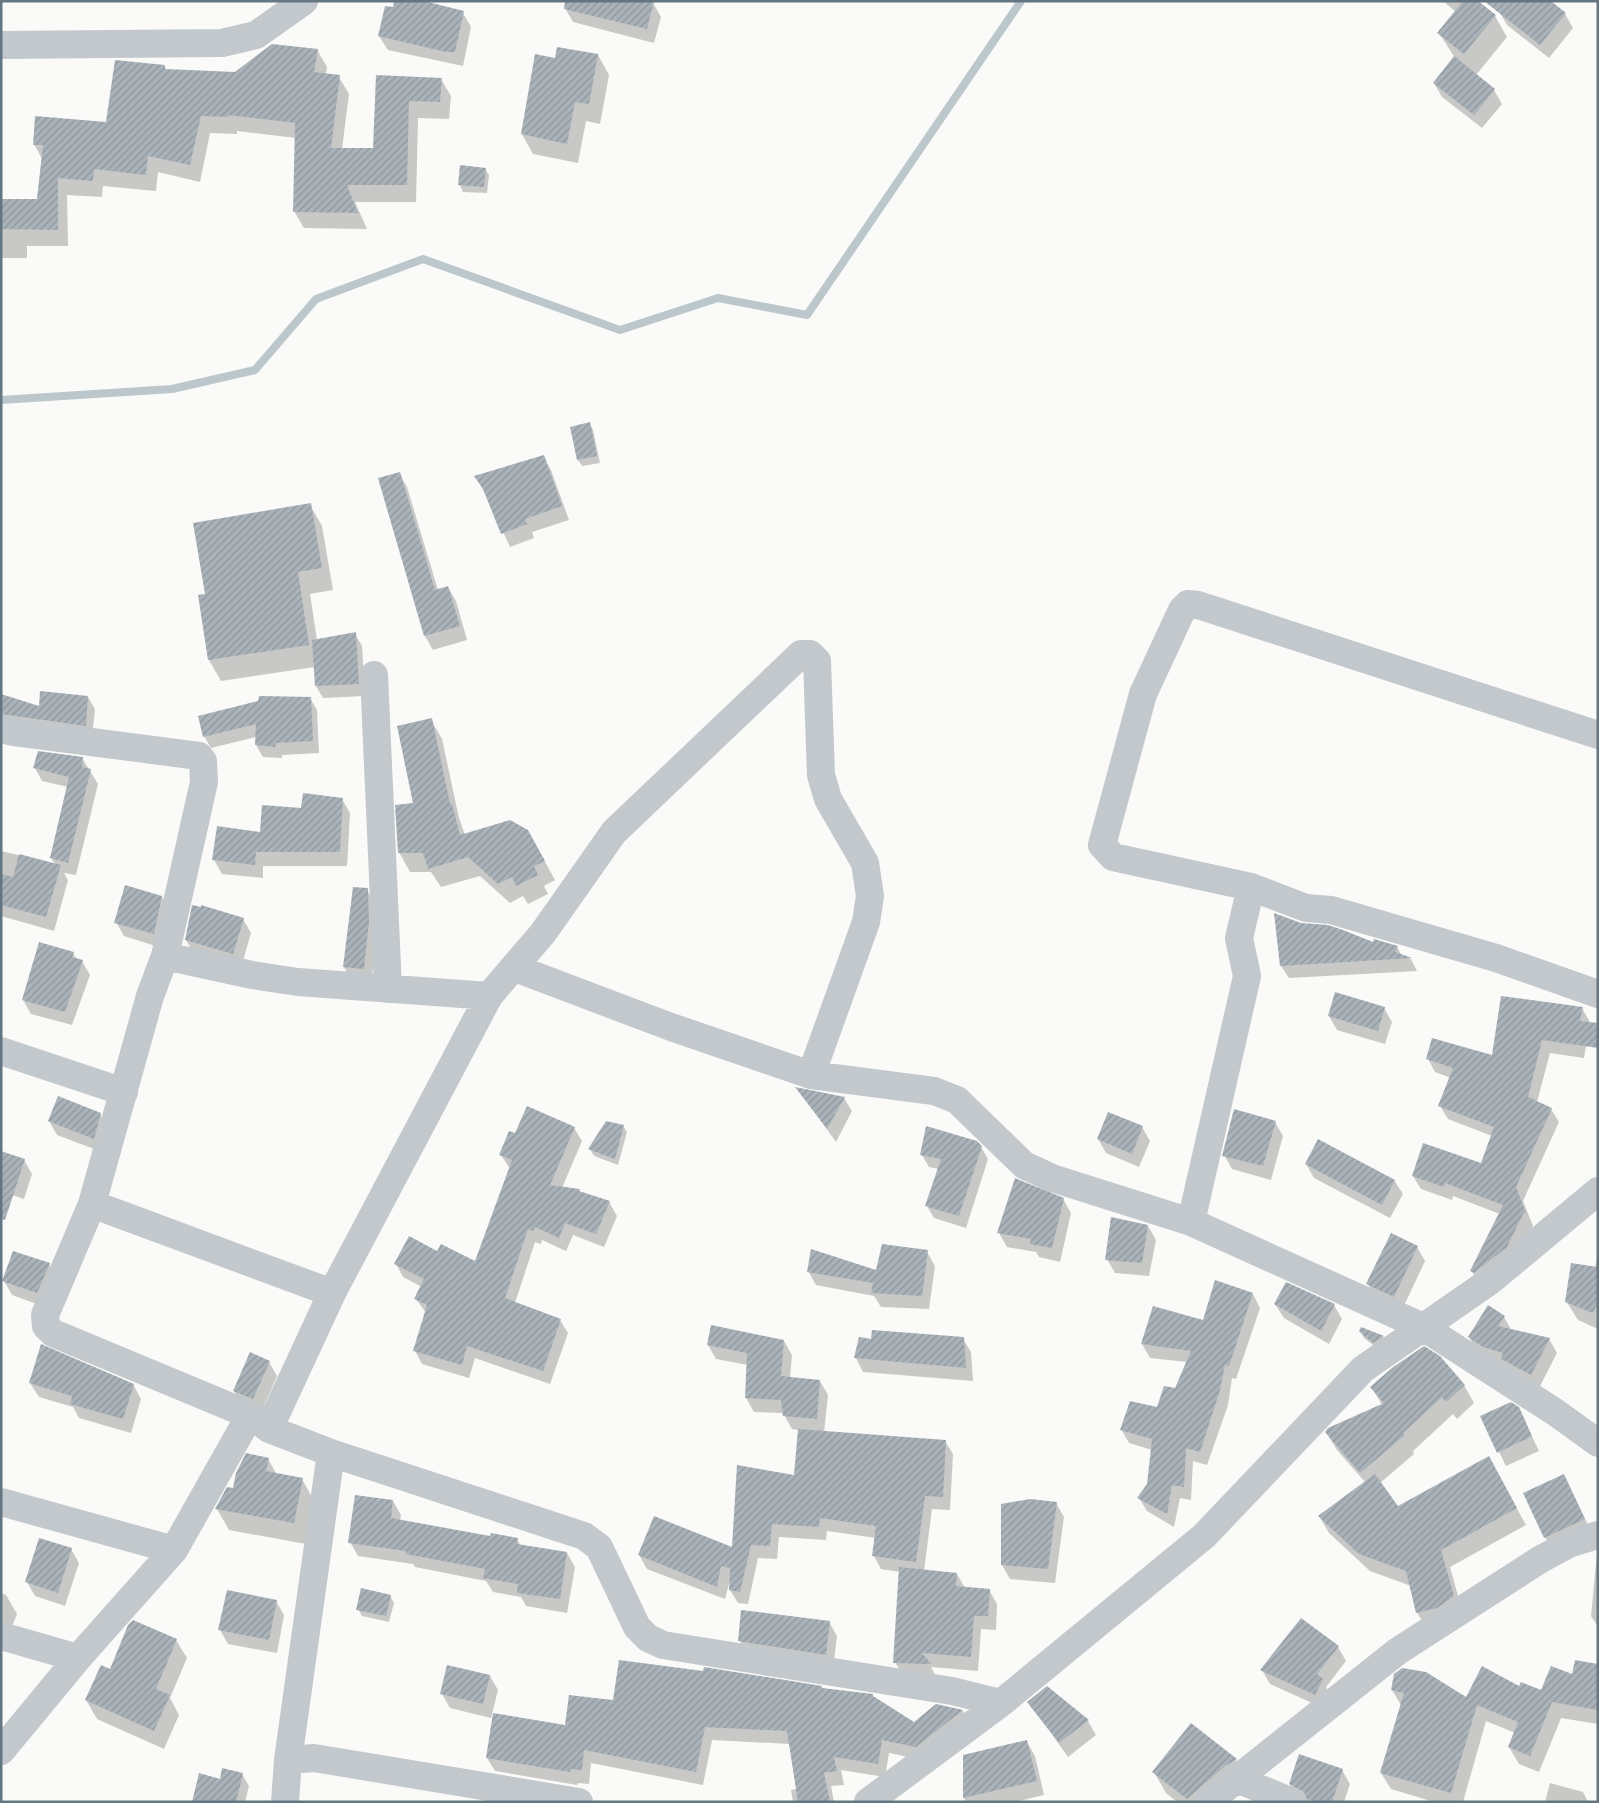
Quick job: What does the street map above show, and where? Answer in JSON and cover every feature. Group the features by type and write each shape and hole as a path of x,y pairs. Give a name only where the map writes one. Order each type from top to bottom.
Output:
{"street":[{"path":"1,45 222,43 256,35 304,1"},
{"path":"1598,734 1198,605 1188,604 1182,610 1143,694 1102,845 1113,857 1251,887 1306,908 1331,910 1496,958 1598,994"},
{"path":"1,1751 78,1658 174,1550 259,1422 332,1293 489,996 544,933 614,832 801,654 810,654 816,661 821,775 828,799 866,863 870,896 866,922 811,1075"},
{"path":"374,676 388,989"},
{"path":"1,729 199,756 202,761 204,782 165,956 150,996 92,1204 45,1315 46,1326 53,1333 331,1453 584,1536 599,1547 637,1627 648,1638 663,1644 952,1691 1001,1703"},
{"path":"1191,1222 1247,976 1239,938 1240,927 1251,887"},
{"path":"165,956 252,975 298,982 489,996"},
{"path":"515,968 671,1027 811,1075 934,1091 957,1100 1024,1165 1052,1178 1191,1222 1423,1327 1555,1412 1598,1443"},
{"path":"1,1051 124,1092"},
{"path":"868,1802 1001,1703 1204,1536 1363,1369 1490,1280 1598,1191"},
{"path":"92,1204 332,1293"},
{"path":"285,1802 288,1760 331,1453"},
{"path":"1,1502 174,1550"},
{"path":"1208,1802 1235,1778 1398,1651 1541,1559 1571,1542 1598,1534"},
{"path":"1,1636 78,1658"},
{"path":"288,1760 314,1758 579,1802"},
{"path":"1235,1778 1292,1802"}],"building":[{"path":"394,1 424,1 464,11 455,52 446,52 378,36 385,6 393,7"},
{"path":"565,1 654,1 647,29 564,9"},
{"path":"1463,1 1478,1 1496,15 1464,54 1437,33"},
{"path":"1484,1 1551,1 1566,13 1540,45"},
{"path":"272,44 318,49 314,72 340,75 331,148 373,148 376,75 442,78 440,102 409,101 407,185 347,185 358,213 293,212 295,123 228,115 228,117 201,116 190,165 148,156 146,175 94,169 93,181 58,178 58,230 1,229 1,199 37,199 43,145 33,145 35,116 106,122 115,60 165,65 165,69 235,72"},
{"path":"557,47 598,54 589,104 575,102 567,144 521,134 535,54 555,58"},
{"path":"1454,56 1495,89 1474,115 1433,83"},
{"path":"460,165 486,168 484,187 458,185"},
{"path":"590,422 597,456 577,460 570,427"},
{"path":"544,455 562,506 525,519 527,524 501,534 483,489 474,476"},
{"path":"400,472 435,590 448,586 460,626 424,636 378,478"},
{"path":"311,503 322,568 298,572 309,645 208,660 198,595 205,594 193,523"},
{"path":"356,632 359,684 315,686 312,640"},
{"path":"40,691 88,696 86,726 1,714 1,694 39,706"},
{"path":"259,696 311,697 313,741 276,743 275,747 255,745 256,724 203,737 198,716 258,701"},
{"path":"432,718 450,804 452,804 460,835 510,820 528,830 545,861 534,866 538,875 516,886 512,877 498,884 468,857 428,869 423,853 398,853 395,805 413,803 397,726"},
{"path":"38,751 83,757 82,767 91,769 68,863 50,858 69,777 33,768"},
{"path":"303,793 343,798 340,852 256,852 255,865 212,860 217,826 260,832 262,805 301,808"},
{"path":"19,854 61,865 46,917 1,905 1,874 13,877"},
{"path":"125,885 162,896 154,934 114,923"},
{"path":"353,887 368,888 369,922 364,969 343,967"},
{"path":"192,905 201,907 201,905 244,918 233,954 185,940"},
{"path":"1274,913 1301,923 1328,925 1373,942 1374,939 1398,946 1395,952 1412,958 1280,966"},
{"path":"39,942 74,952 72,957 83,960 65,1012 22,1000"},
{"path":"1335,992 1385,1007 1378,1031 1328,1016"},
{"path":"1501,996 1583,1007 1580,1021 1598,1023 1598,1048 1542,1040 1528,1097 1552,1108 1516,1187 1526,1213 1524,1212 1507,1247 1474,1273 1470,1271 1503,1205 1445,1183 1444,1187 1412,1176 1423,1143 1481,1163 1494,1127 1438,1106 1453,1068 1426,1059 1432,1038 1492,1055"},
{"path":"795,1087 845,1097 827,1129"},
{"path":"58,1096 101,1113 94,1139 48,1121"},
{"path":"527,1106 575,1127 550,1185 580,1189 579,1191 610,1201 596,1234 565,1223 559,1238 535,1227 533,1231 528,1229 505,1298 561,1319 543,1371 467,1346 462,1365 413,1351 427,1305 414,1299 424,1279 394,1264 409,1236 437,1251 441,1244 475,1261 512,1160 499,1155 509,1131 515,1133"},
{"path":"1234,1109 1276,1121 1263,1166 1222,1156"},
{"path":"1108,1112 1143,1126 1132,1154 1097,1139"},
{"path":"606,1121 624,1125 615,1159 588,1149"},
{"path":"926,1126 977,1141 982,1146 959,1216 925,1206 941,1159 920,1155"},
{"path":"1318,1139 1395,1180 1382,1205 1305,1164"},
{"path":"1,1151 25,1159 5,1220 1,1219"},
{"path":"1015,1178 1064,1198 1052,1248 1030,1244 1031,1239 997,1233"},
{"path":"1111,1217 1148,1225 1142,1263 1105,1260"},
{"path":"1391,1233 1418,1246 1394,1297 1366,1284"},
{"path":"882,1244 928,1250 922,1296 871,1293 873,1283 807,1272 811,1249 876,1270"},
{"path":"13,1251 50,1263 37,1293 2,1281"},
{"path":"1571,1263 1598,1267 1598,1302 1593,1313 1565,1302"},
{"path":"1215,1280 1253,1293 1229,1366 1225,1365 1220,1390 1200,1452 1186,1448 1184,1487 1172,1485 1167,1514 1137,1498 1147,1484 1152,1439 1120,1430 1130,1401 1157,1407 1164,1386 1175,1388 1191,1351 1141,1344 1153,1306 1203,1320"},
{"path":"1286,1282 1335,1304 1321,1331 1274,1304"},
{"path":"1488,1305 1505,1316 1498,1326 1550,1338 1531,1375 1501,1359 1503,1353 1483,1347 1468,1337"},
{"path":"711,1325 784,1340 781,1376 820,1380 817,1419 783,1416 781,1400 745,1398 747,1353 707,1345"},
{"path":"1361,1327 1384,1336 1373,1343 1359,1331"},
{"path":"872,1330 964,1337 966,1368 854,1358 859,1337 871,1339"},
{"path":"41,1344 134,1384 123,1419 70,1404 72,1396 29,1383"},
{"path":"1424,1346 1440,1356 1465,1385 1446,1402 1442,1397 1403,1433 1405,1435 1360,1473 1325,1432 1328,1428 1384,1403 1370,1387 1392,1368"},
{"path":"250,1352 270,1361 253,1399 233,1391"},
{"path":"1511,1402 1519,1407 1532,1436 1497,1453 1480,1416"},
{"path":"798,1429 946,1440 943,1497 925,1496 916,1562 872,1556 876,1526 820,1518 819,1527 772,1524 770,1546 751,1545 740,1592 729,1590 730,1568 721,1566 717,1587 638,1555 654,1516 732,1547 737,1465 794,1475"},
{"path":"246,1453 269,1458 266,1471 303,1478 294,1523 215,1509 227,1487 233,1488 236,1473"},
{"path":"1489,1456 1517,1508 1441,1550 1454,1596 1437,1608 1416,1613 1406,1571 1359,1554 1318,1516 1375,1474 1398,1506"},
{"path":"1564,1474 1585,1519 1544,1538 1523,1493"},
{"path":"355,1495 393,1500 391,1518 490,1536 491,1533 518,1538 517,1544 567,1552 560,1599 517,1593 518,1584 483,1578 485,1569 406,1554 406,1551 348,1543"},
{"path":"1030,1499 1057,1502 1048,1569 1001,1565 1001,1504"},
{"path":"39,1538 72,1548 58,1593 25,1582"},
{"path":"899,1567 957,1573 956,1586 990,1589 988,1616 974,1616 971,1657 922,1653 931,1664 893,1663"},
{"path":"361,1588 391,1595 386,1616 356,1610"},
{"path":"227,1590 277,1600 269,1640 218,1630"},
{"path":"741,1610 830,1621 826,1655 738,1641"},
{"path":"1301,1618 1339,1646 1317,1674 1323,1679 1315,1695 1260,1670"},
{"path":"133,1620 177,1639 156,1689 170,1695 154,1731 85,1700 101,1665 110,1669 128,1625"},
{"path":"619,1660 703,1671 704,1667 822,1686 822,1688 873,1694 873,1696 914,1722 936,1704 963,1710 916,1747 882,1740 878,1764 834,1757 837,1771 824,1773 830,1802 798,1802 787,1731 705,1727 696,1772 584,1750 582,1770 570,1769 570,1772 486,1758 493,1713 565,1725 569,1695 613,1700"},
{"path":"1575,1660 1598,1664 1598,1710 1552,1702 1530,1756 1508,1747 1518,1722 1477,1705 1451,1793 1380,1773 1404,1693 1391,1690 1394,1674 1402,1668 1426,1672 1466,1697 1482,1666 1519,1686 1521,1682 1541,1690 1551,1666 1572,1674"},
{"path":"447,1665 490,1675 483,1704 440,1694"},
{"path":"1047,1686 1089,1720 1059,1743 1027,1702"},
{"path":"1191,1723 1237,1759 1225,1766 1187,1799 1152,1772"},
{"path":"1027,1740 1037,1781 963,1798 963,1755"},
{"path":"1299,1754 1343,1769 1332,1802 1317,1802 1307,1799 1304,1792 1289,1784"},
{"path":"222,1768 243,1773 236,1802 192,1802 199,1773 220,1779"}],"waterway":[{"path":"1,400 172,389 255,370 316,299 423,259 620,330 718,298 807,315 1021,1"}]}
